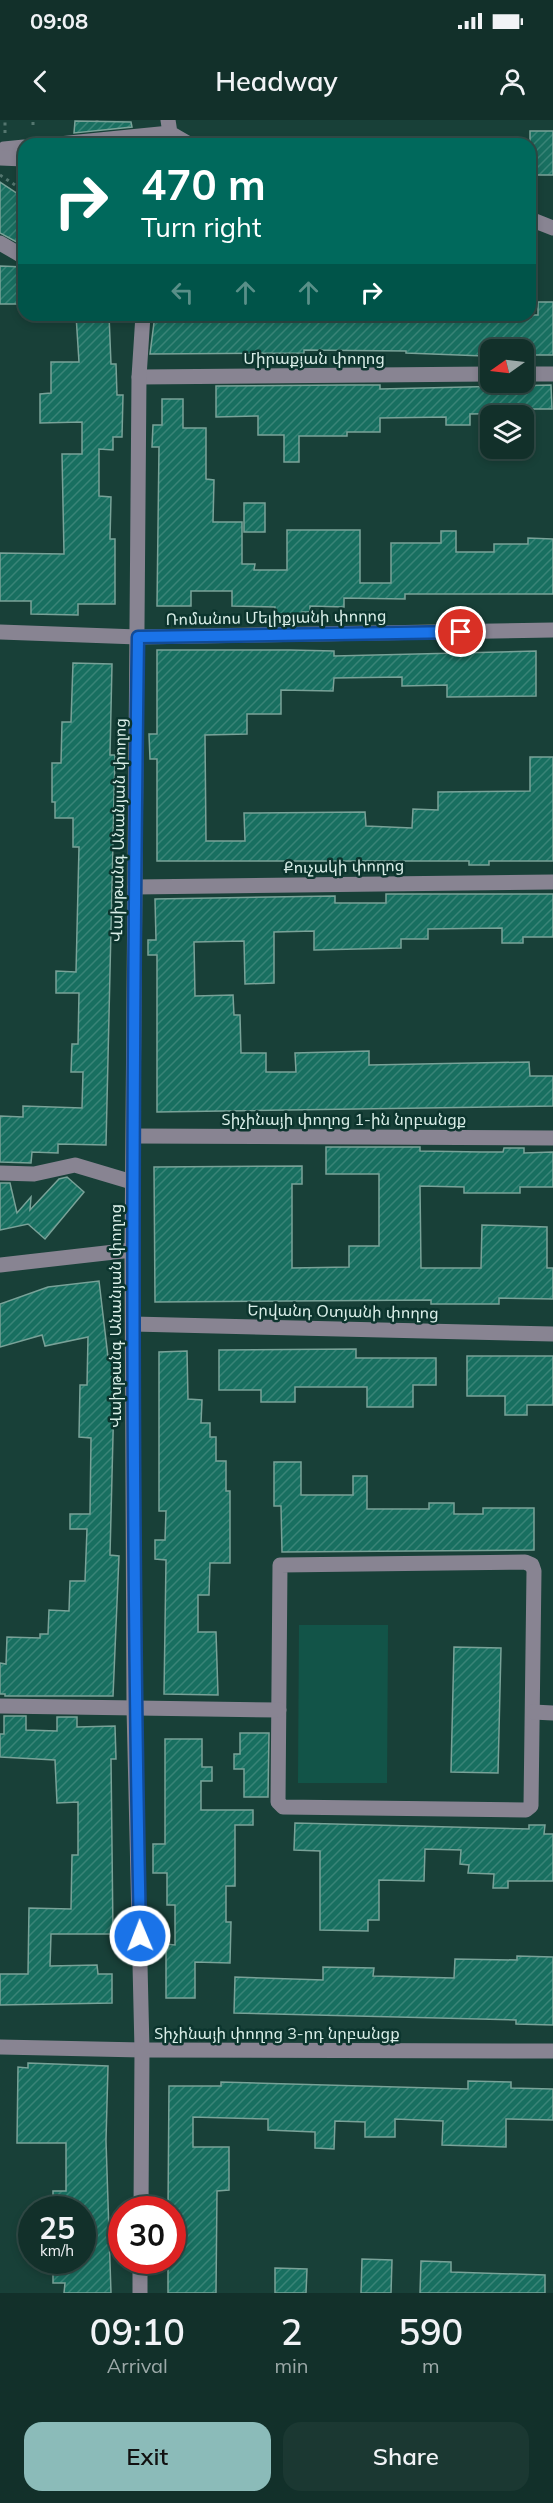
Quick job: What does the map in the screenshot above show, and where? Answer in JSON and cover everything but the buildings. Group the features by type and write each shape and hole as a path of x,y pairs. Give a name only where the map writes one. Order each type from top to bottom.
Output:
{"street":[{"path":"98,138 169,127 182,138"},
{"path":"0,153 4,149 18,148"},
{"path":"0,158 18,159"},
{"path":"536,221 553,228"},
{"path":"0,243 18,254"},
{"name":"Վախթանգ Անանյան փողոց","path":"141,2196 142,2050 134,1707 132,1182 139,377 143,321"},
{"name":"Միրաքյան փողոց","path":"139,377 480,374"},
{"path":"534,374 553,374"},
{"name":"Ռոմանոս Մելիքյանի փողոց","path":"0,632 138,637 553,630"},
{"name":"Քուչակի փողոց","path":"135,887 553,882"},
{"name":"Տիչինայի փողոց 1-ին նրբանցք","path":"134,1136 553,1138"},
{"path":"0,1173 34,1174 75,1166 132,1182"},
{"path":"0,1265 132,1250"},
{"name":"Երվանդ Օտյանի փողոց","path":"133,1324 553,1334"},
{"path":"525,1562 532,1565 534,1571 533,1802 526,1810 284,1807 278,1802 279,1710 280,1565 525,1562"},
{"path":"0,1706 279,1710"},
{"path":"533,1712 553,1713"},
{"name":"Տիչինայի փողոց 3-րդ նրբանցք","path":"0,2047 142,2050 553,2051"},
{"path":"140,2274 140,2293"}],"path":[{"path":"0,175 18,187"}],"green space":[{"path":"299,1625 388,1625 387,1783 298,1783"}],"route":[{"path":"140,1936 134,1707 132,1250 138,637 461,632"}]}
